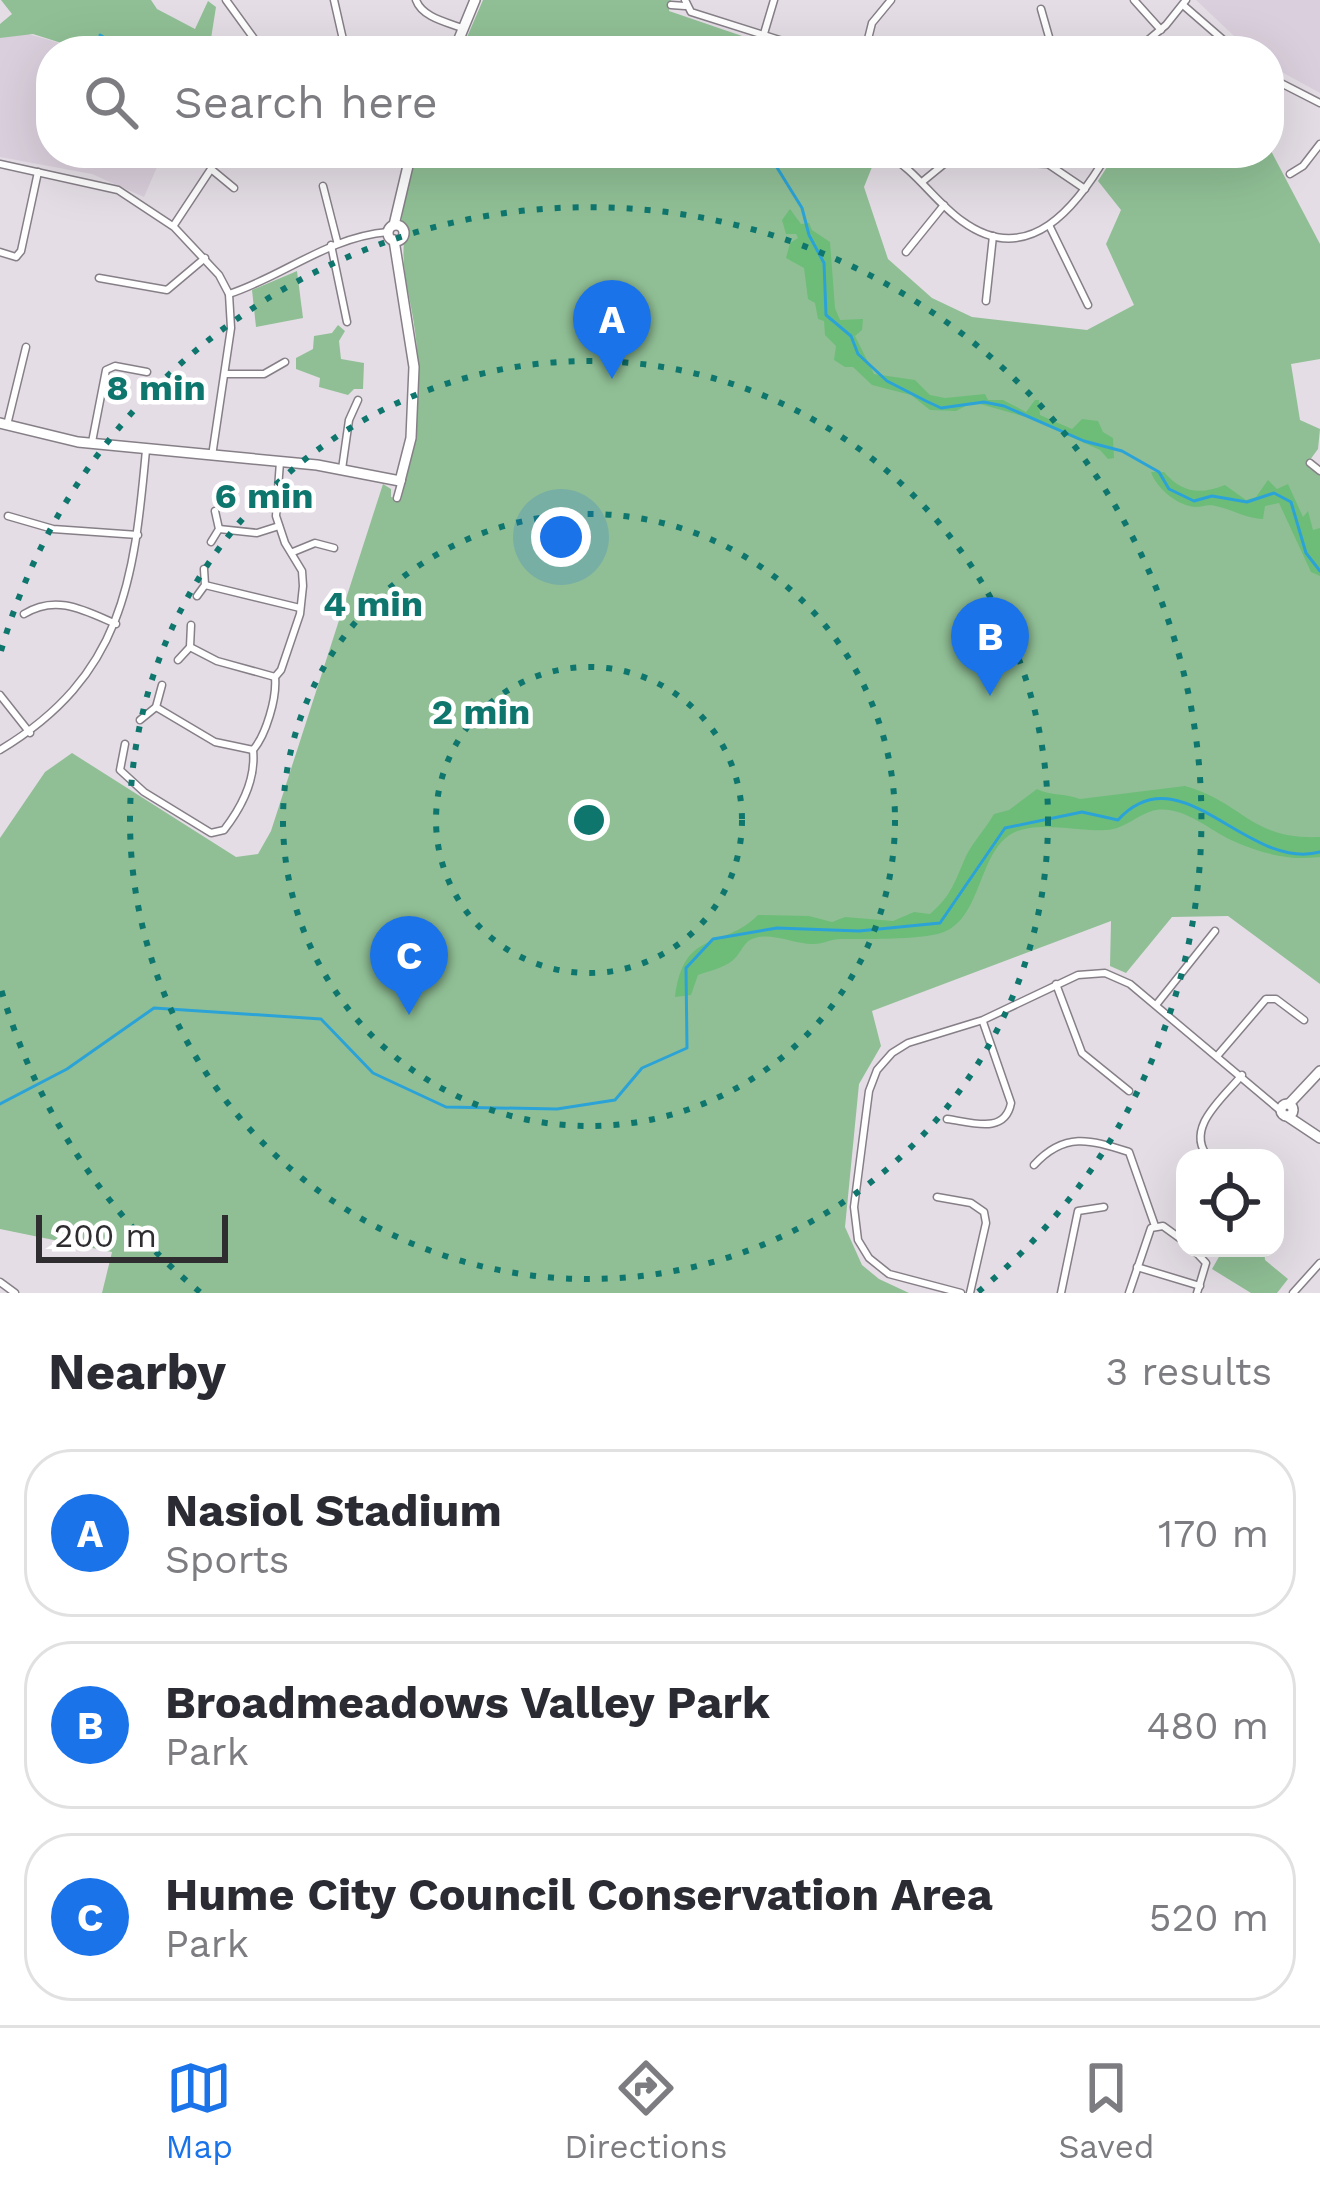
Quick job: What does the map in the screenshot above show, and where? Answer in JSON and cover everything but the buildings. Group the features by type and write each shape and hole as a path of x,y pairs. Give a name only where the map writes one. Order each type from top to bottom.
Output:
{"street":[{"path":"226,0 252,36"},
{"path":"334,0 342,36"},
{"path":"416,0 429,15 466,23"},
{"path":"460,36 476,0"},
{"path":"764,36 774,0"},
{"path":"869,36 872,23 891,0"},
{"path":"1134,0 1161,31"},
{"path":"1154,36 1184,2 1220,36"},
{"path":"671,5 687,6 758,36"},
{"path":"1041,9 1049,36"},
{"path":"1284,84 1320,103"},
{"path":"1290,174 1320,144"},
{"path":"0,164 118,190 174,227 205,259 229,294 231,328 212,456"},
{"path":"397,497 411,438 414,367 392,233 407,168"},
{"path":"904,168 963,222 993,236 1029,235 1050,226 1069,212 1098,168"},
{"path":"922,182 939,168"},
{"path":"1054,168 1085,189"},
{"path":"174,227 211,169 233,188"},
{"path":"0,252 16,257 21,251 38,172"},
{"path":"323,186 347,322"},
{"path":"906,252 944,205"},
{"path":"1050,226 1088,304"},
{"path":"229,294 271,279 334,244 392,233"},
{"path":"986,301 993,236"},
{"path":"99,278 167,290 205,259"},
{"path":"26,347 3,424 92,444 342,469 402,480"},
{"path":"226,374 264,374 285,362"},
{"path":"92,444 106,370 115,366 147,372"},
{"path":"342,469 349,420 358,400"},
{"path":"0,751 30,733 86,674 116,624 132,574 146,450"},
{"path":"125,744 117,771 143,792 217,834 239,809 254,763 253,751 276,690 275,677 301,608 303,574 279,526 280,462"},
{"path":"1310,463 1320,471"},
{"path":"211,542 219,529 215,511"},
{"path":"8,516 53,529 138,535"},
{"path":"219,529 257,533 279,526"},
{"path":"292,553 314,543 335,547"},
{"path":"197,596 205,584 204,569"},
{"path":"205,584 301,608"},
{"path":"24,614 57,604 116,624"},
{"path":"178,660 190,647 190,625"},
{"path":"190,647 217,661 275,677"},
{"path":"140,720 156,707 162,685"},
{"path":"0,695 30,733"},
{"path":"156,707 214,742 253,751"},
{"path":"1156,1005 1215,932"},
{"path":"961,1293 898,1278 880,1268 858,1240 854,1208 869,1091 877,1070 900,1047 982,1020 1078,974 1105,973 1156,1005 1320,1138"},
{"path":"1056,984 1082,1053 1129,1091"},
{"path":"1218,1055 1266,999 1276,999 1304,1021"},
{"path":"947,1118 997,1124 1009,1114 1010,1097 982,1020"},
{"path":"1288,1109 1320,1071"},
{"path":"1203,1149 1201,1128 1242,1075"},
{"path":"1034,1165 1048,1151 1078,1138 1130,1152 1155,1226"},
{"path":"937,1197 971,1203 985,1212 970,1293"},
{"path":"1061,1293 1078,1211 1104,1207"},
{"path":"1129,1293 1147,1234 1163,1226 1176,1235"},
{"path":"1137,1267 1199,1289 1206,1263 1200,1257"},
{"path":"1294,1293 1320,1264"},
{"path":"0,1282 15,1293"}],"shaded area":[{"path":"1196,0 1320,0 1320,93 1284,73 1284,36 1234,36"},
{"path":"24,33 36,36 36,164 0,157 0,38"},
{"path":"60,168 157,168 144,197 92,174"}],"green space":[{"path":"1,0 151,0 157,9 195,29 208,1 216,7 211,36 33,34 0,38 0,24 12,14"},
{"path":"483,0 671,0 669,11 742,36 467,36"},
{"path":"413,168 872,168 864,187 888,259 932,298 972,317 1087,330 1134,305 1106,244 1121,210 1098,181 1106,168 1280,168 1320,244 1320,359 1291,364 1300,420 1320,429 1318,449 1307,464 1320,475 1320,984 1228,916 1172,917 1126,973 1110,966 1111,921 872,1011 881,1046 859,1084 845,1227 862,1265 909,1293 102,1293 112,1252 0,1229 0,838 45,772 72,753 236,857 258,854 271,831 383,484 391,489 391,497 401,500 406,479 417,416 418,374 404,268 406,230 401,223"},
{"path":"790,209 801,224 809,223 830,242 835,308 840,320 863,319 862,330 855,336 874,374 915,380 930,395 945,398 985,394 988,400 1003,400 1026,412 1039,400 1040,415 1072,429 1082,419 1098,421 1113,438 1114,458 1029,418 973,402 956,411 930,410 911,395 872,385 853,367 834,360 836,346 825,335 815,303 808,299 804,268 786,258 790,243 798,238 786,234 782,220"},
{"path":"297,271 303,318 256,327 252,290"},
{"path":"338,325 345,331 339,341 341,359 364,363 363,389 348,395 319,387 320,378 296,369 296,358 313,349 314,336 332,333"},
{"path":"1151,472 1164,472 1192,490 1225,485 1246,500 1256,497 1268,480 1277,489 1288,484 1303,517 1308,511 1313,530 1320,528 1320,576 1311,572 1279,503 1265,506 1263,519 1215,506 1188,506 1163,490"},
{"path":"1185,786 1278,833 1320,837 1320,857 1263,852 1166,810 1106,830 1028,828 997,847 964,916 941,933 814,944 757,937 728,963 698,975 691,995 675,997 680,975 696,950 758,915 809,916 832,922 845,917 893,921 914,912 930,914 948,894 994,814 1009,810 1037,789 1080,799"},
{"path":"1219,1257 1265,1257 1288,1279 1277,1293 1251,1293 1212,1269"}],"waterway":[{"path":"777,168 802,208 824,263 826,315 851,336 858,354 887,381 941,408 984,402 1004,406 1084,441 1122,451 1159,472 1169,489 1194,501 1212,496 1247,502 1274,493 1291,502 1306,553 1320,571"},
{"path":"0,1104 67,1069 154,1008 321,1019 373,1073 446,1107 557,1109 615,1100 642,1068 687,1048 686,968 713,939 777,928 859,931 940,923 1005,828 1082,812 1118,820 1142,802 1166,799 1190,805 1266,846 1293,854 1320,852"}],"place":[{"name":"Nasiol Stadium","path":"612,379"},
{"name":"Broadmeadows Valley Park","path":"990,696"},
{"name":"Hume City Council Conservation Area","path":"409,1015"}]}
